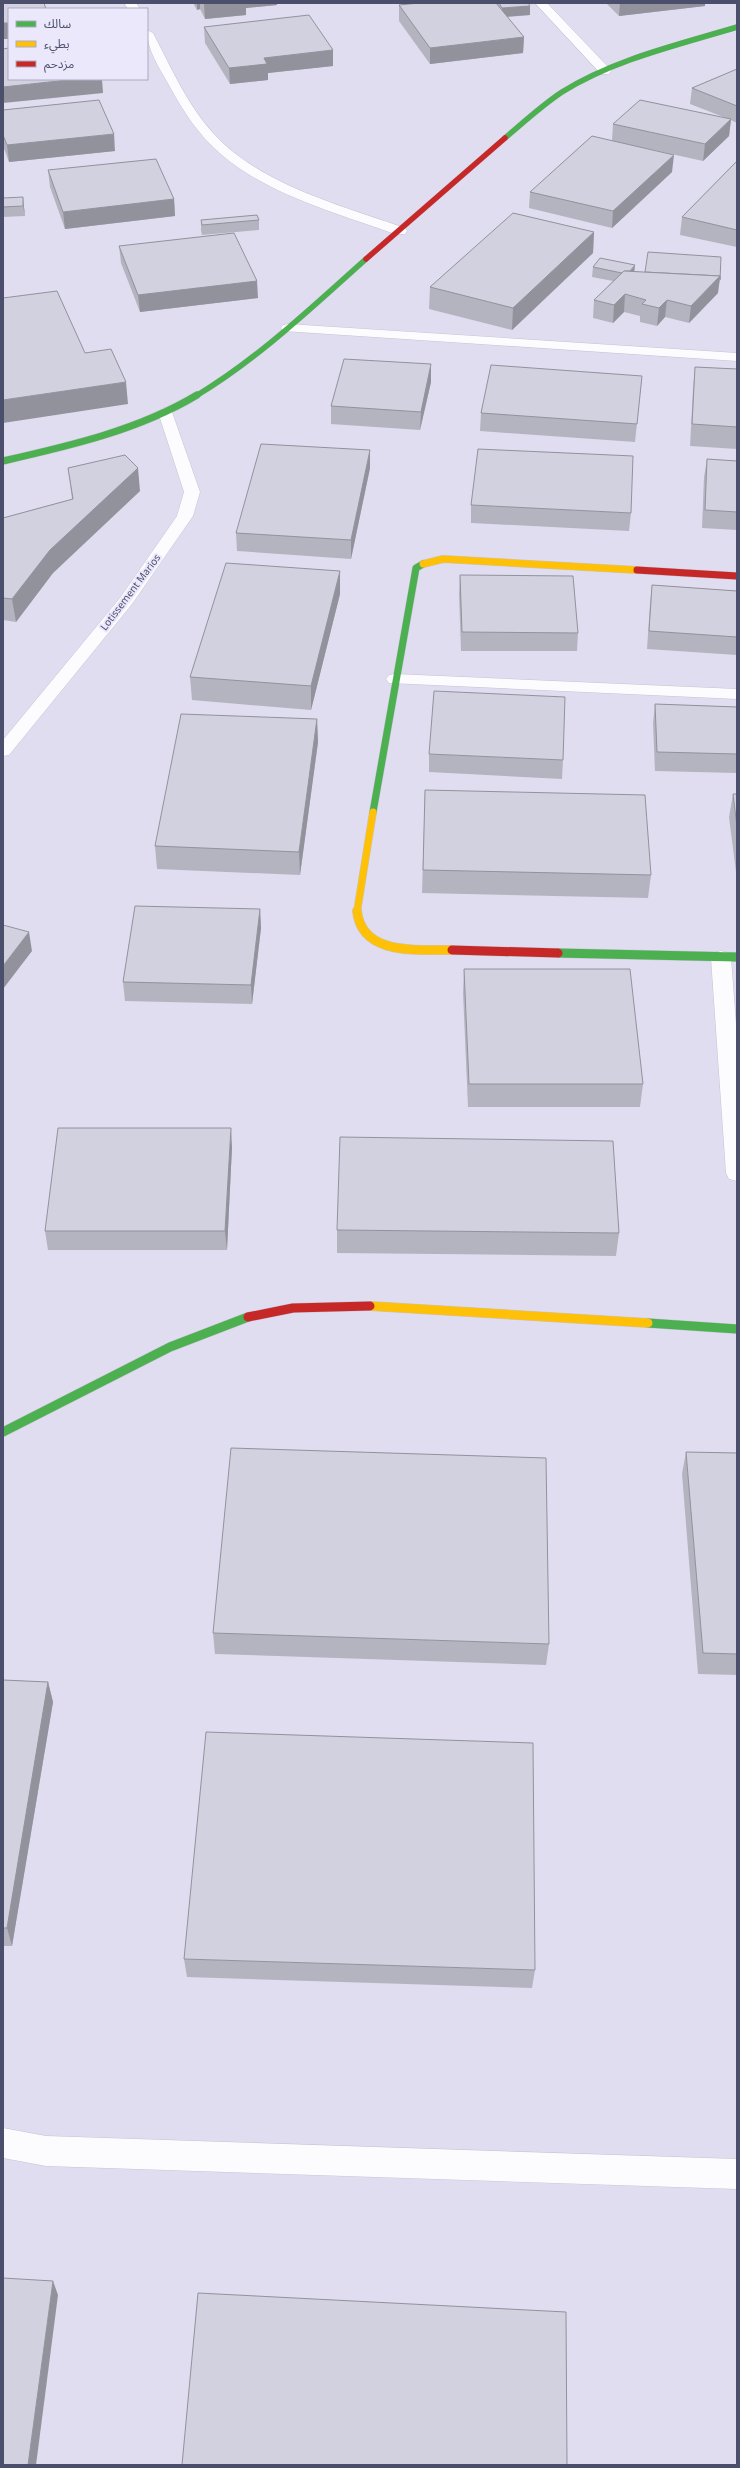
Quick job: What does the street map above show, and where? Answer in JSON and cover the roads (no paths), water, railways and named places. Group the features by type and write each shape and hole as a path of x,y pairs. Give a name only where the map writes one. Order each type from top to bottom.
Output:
{"street":[{"path":"541,3 605,71"},
{"path":"3,461 96,439 164,412 213,387 252,359 542,106 571,87 605,71 737,27"},
{"path":"148,35 194,118 210,138 232,156 270,179 316,200 400,231"},
{"path":"288,328 737,357"},
{"name":"Lotissement Marios","path":"3,751 126,601 185,516 192,492 164,412"},
{"path":"737,576 443,559 426,562 416,568 395,678 357,913 361,927 368,937 383,946 404,949 729,957 737,1173"},
{"path":"395,678 737,694"},
{"path":"3,1432 170,1347 211,1330 255,1315 293,1308 358,1305 737,1329"},
{"path":"3,2143 46,2151 737,2174"}]}
